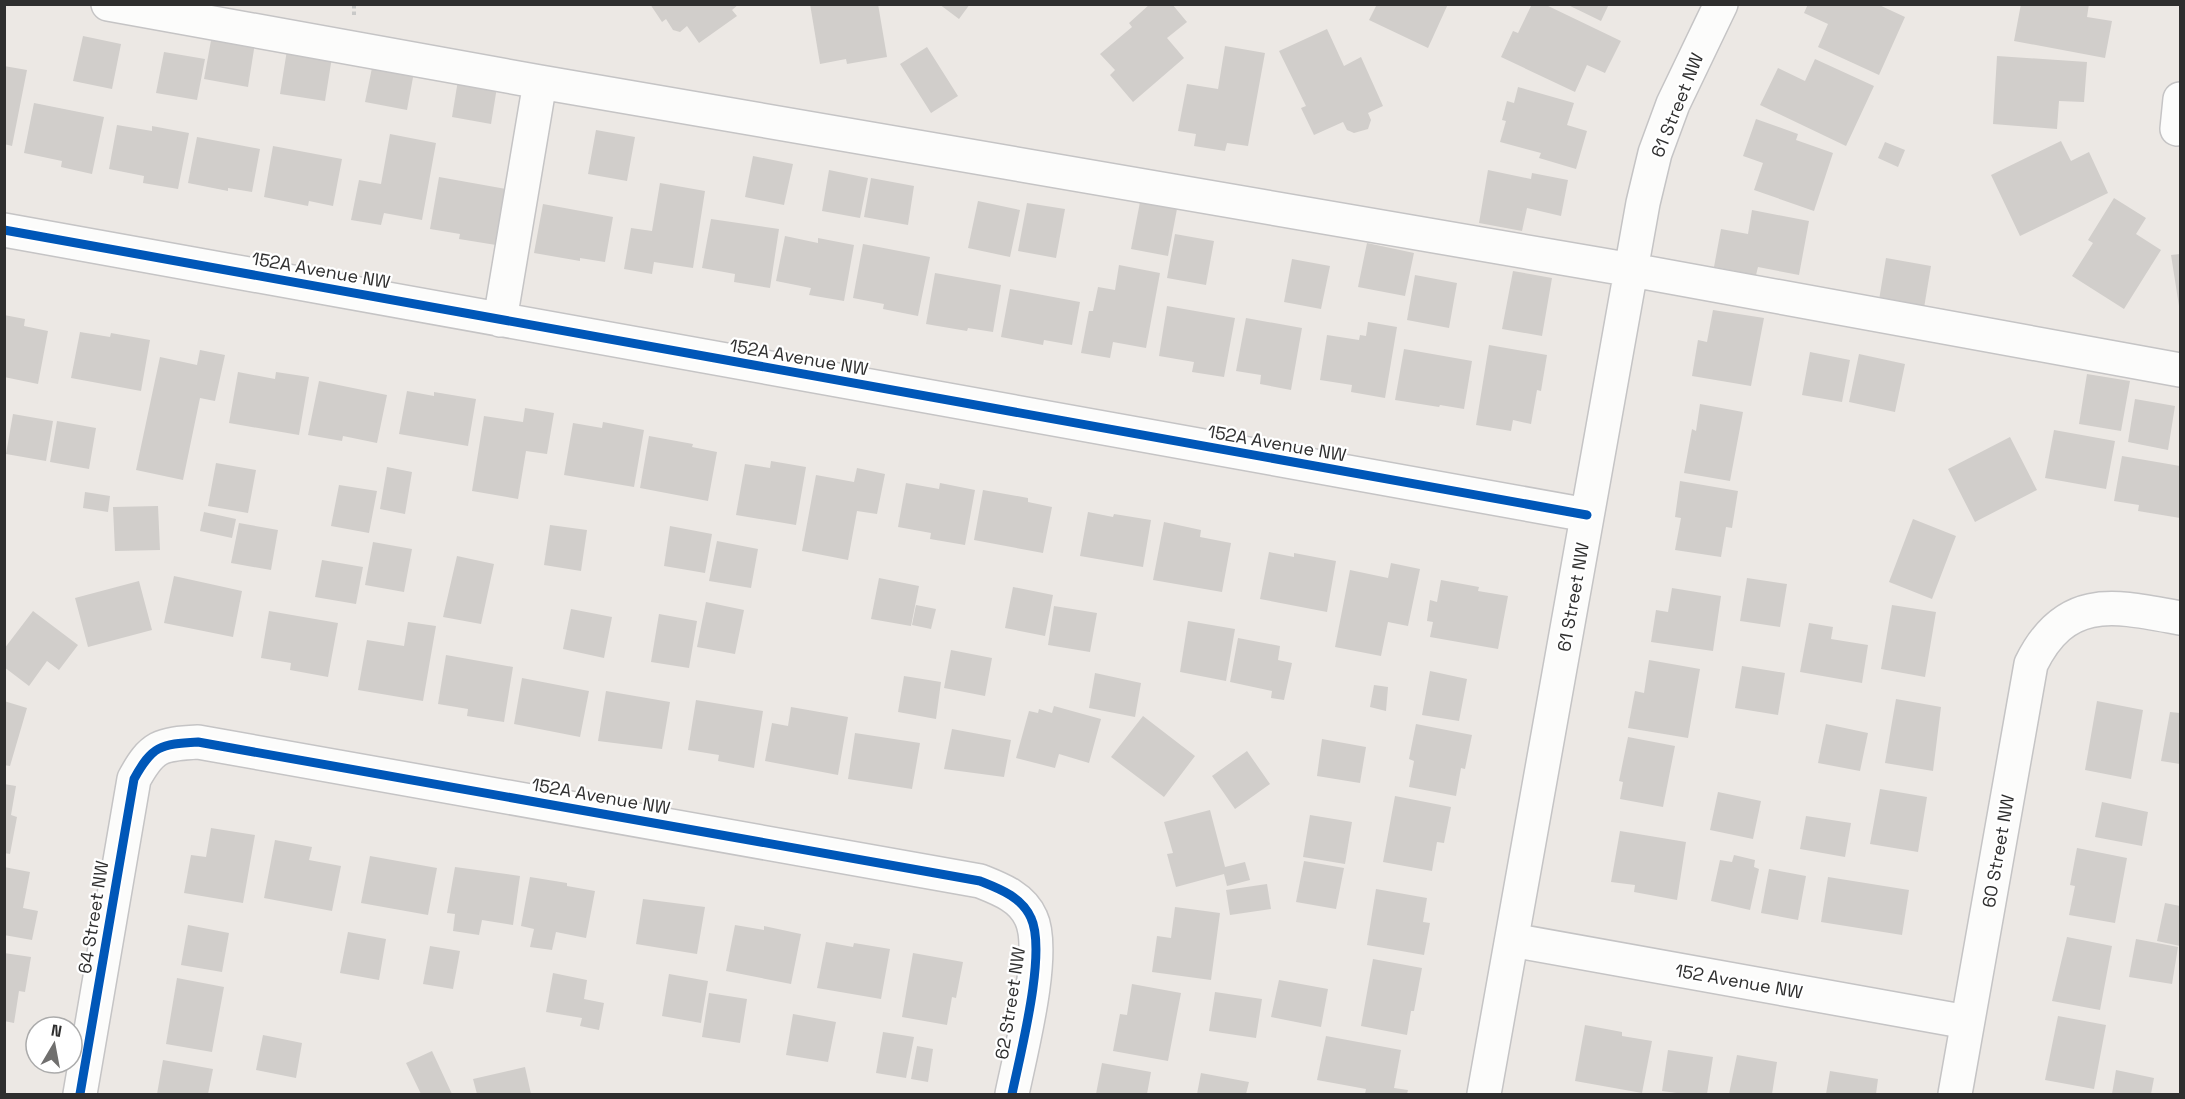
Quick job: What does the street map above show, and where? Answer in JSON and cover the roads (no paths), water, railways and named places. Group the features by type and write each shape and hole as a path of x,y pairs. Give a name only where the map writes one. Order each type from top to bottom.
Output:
{"street":[{"path":"108,4 540,82 1632,270 2181,370"},
{"name":"61 Street NW","path":"1484,1095 1643,203 1655,153 1673,104 1721,4"},
{"path":"500,320 540,82"},
{"name":"152A Avenue NW","path":"4,230 1587,515"},
{"name":"60 Street NW","path":"1955,1095 2031,664 2040,645 2052,631 2084,611 2126,608 2181,618"},
{"name":"152A Avenue NW","path":"154,750 177,743 198,742 222,745 980,881 1005,890 1020,902 1031,917"},
{"name":"64 Street NW","path":"80,1095 128,805 134,779 154,750"},
{"name":"62 Street NW","path":"1012,1095 1036,957 1037,938 1031,917"},
{"name":"152 Avenue NW","path":"1512,940 1967,1022"}]}
